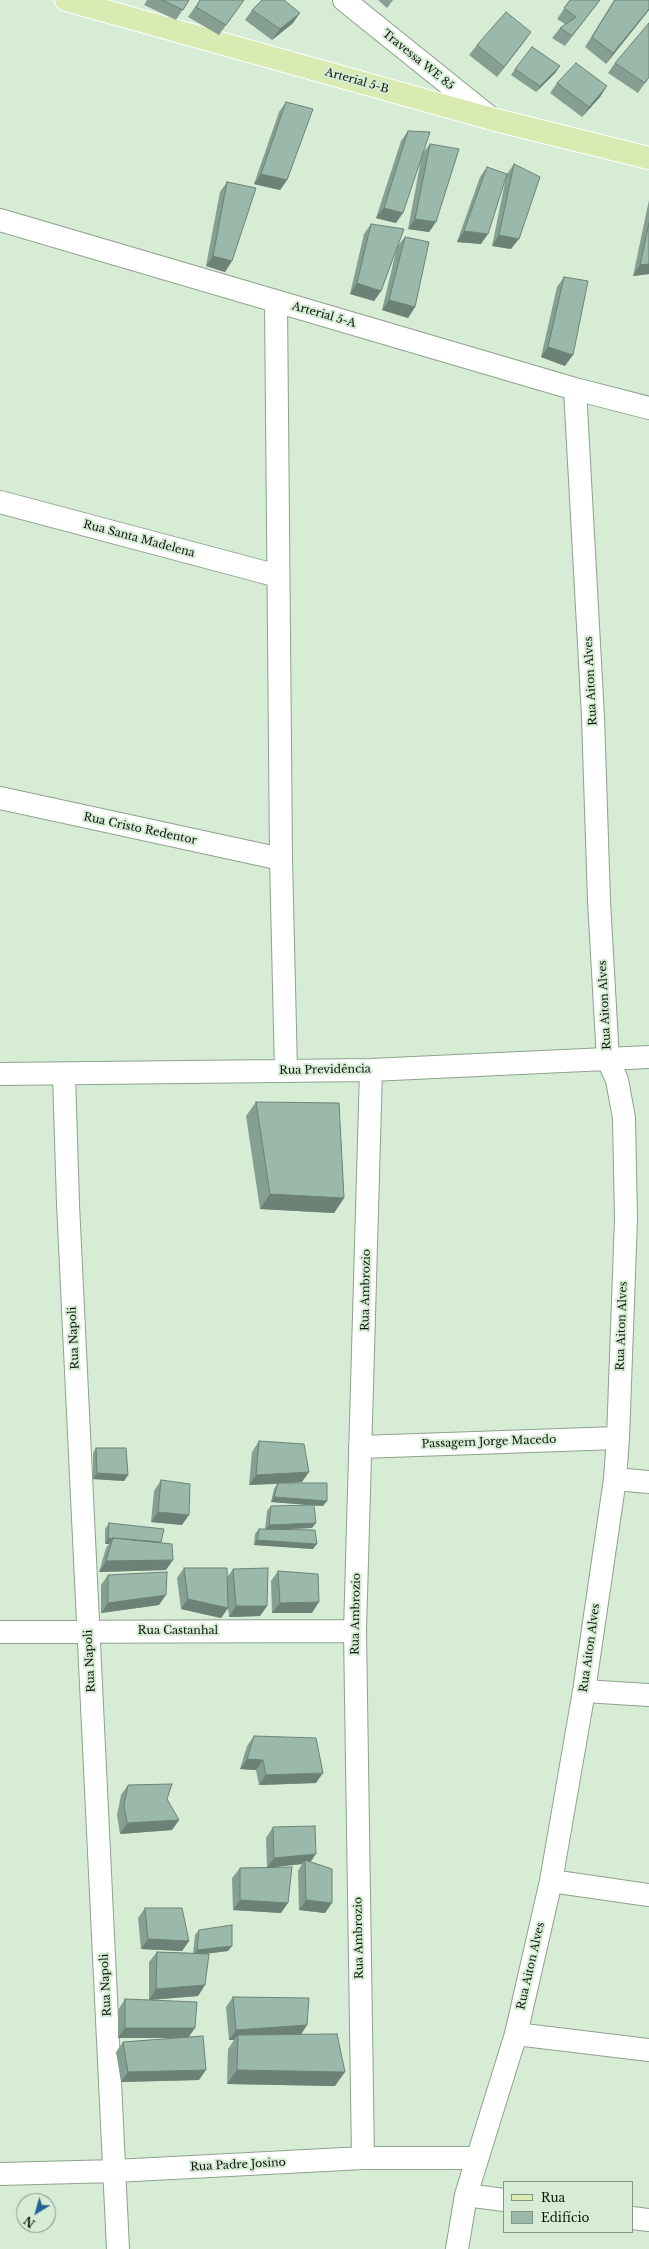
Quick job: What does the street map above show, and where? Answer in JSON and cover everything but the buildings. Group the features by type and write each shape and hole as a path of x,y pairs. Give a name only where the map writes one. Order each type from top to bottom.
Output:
{"main road":[{"name":"Arterial 5-B","path":"66,0 492,119 649,158"}],"street":[{"name":"Travessa WE 85","path":"344,0 492,119"},
{"name":"Arterial 5-A","path":"0,220 574,389 649,408"},
{"path":"276,301 281,859 286,1071"},
{"name":"Rua Aiton Alves","path":"457,2249 466,2195 516,2034 551,1881 584,1690 615,1479 618,1438 626,1219 624,1118 617,1080 608,1060 599,901 593,717 574,389"},
{"name":"Rua Santa Madelena","path":"0,502 278,576"},
{"name":"Rua Cristo Redentor","path":"0,798 281,859"},
{"name":"Rua Previdência","path":"0,1074 371,1070 649,1057"},
{"name":"Rua Ambrozio","path":"362,2158 355,1631 371,1070"},
{"name":"Rua Napoli","path":"64,1074 68,1204 118,2249"},
{"name":"Passagem Jorge Macedo","path":"360,1447 618,1438"},
{"path":"615,1479 649,1482"},
{"name":"Rua Castanhal","path":"0,1632 355,1631"},
{"path":"584,1690 649,1696"},
{"path":"551,1881 649,1895"},
{"path":"516,2034 649,2050"},
{"name":"Rua Padre Josino","path":"0,2174 114,2171 362,2158 477,2158"},
{"path":"466,2195 503,2200"},
{"path":"633,2218 649,2220"}]}
